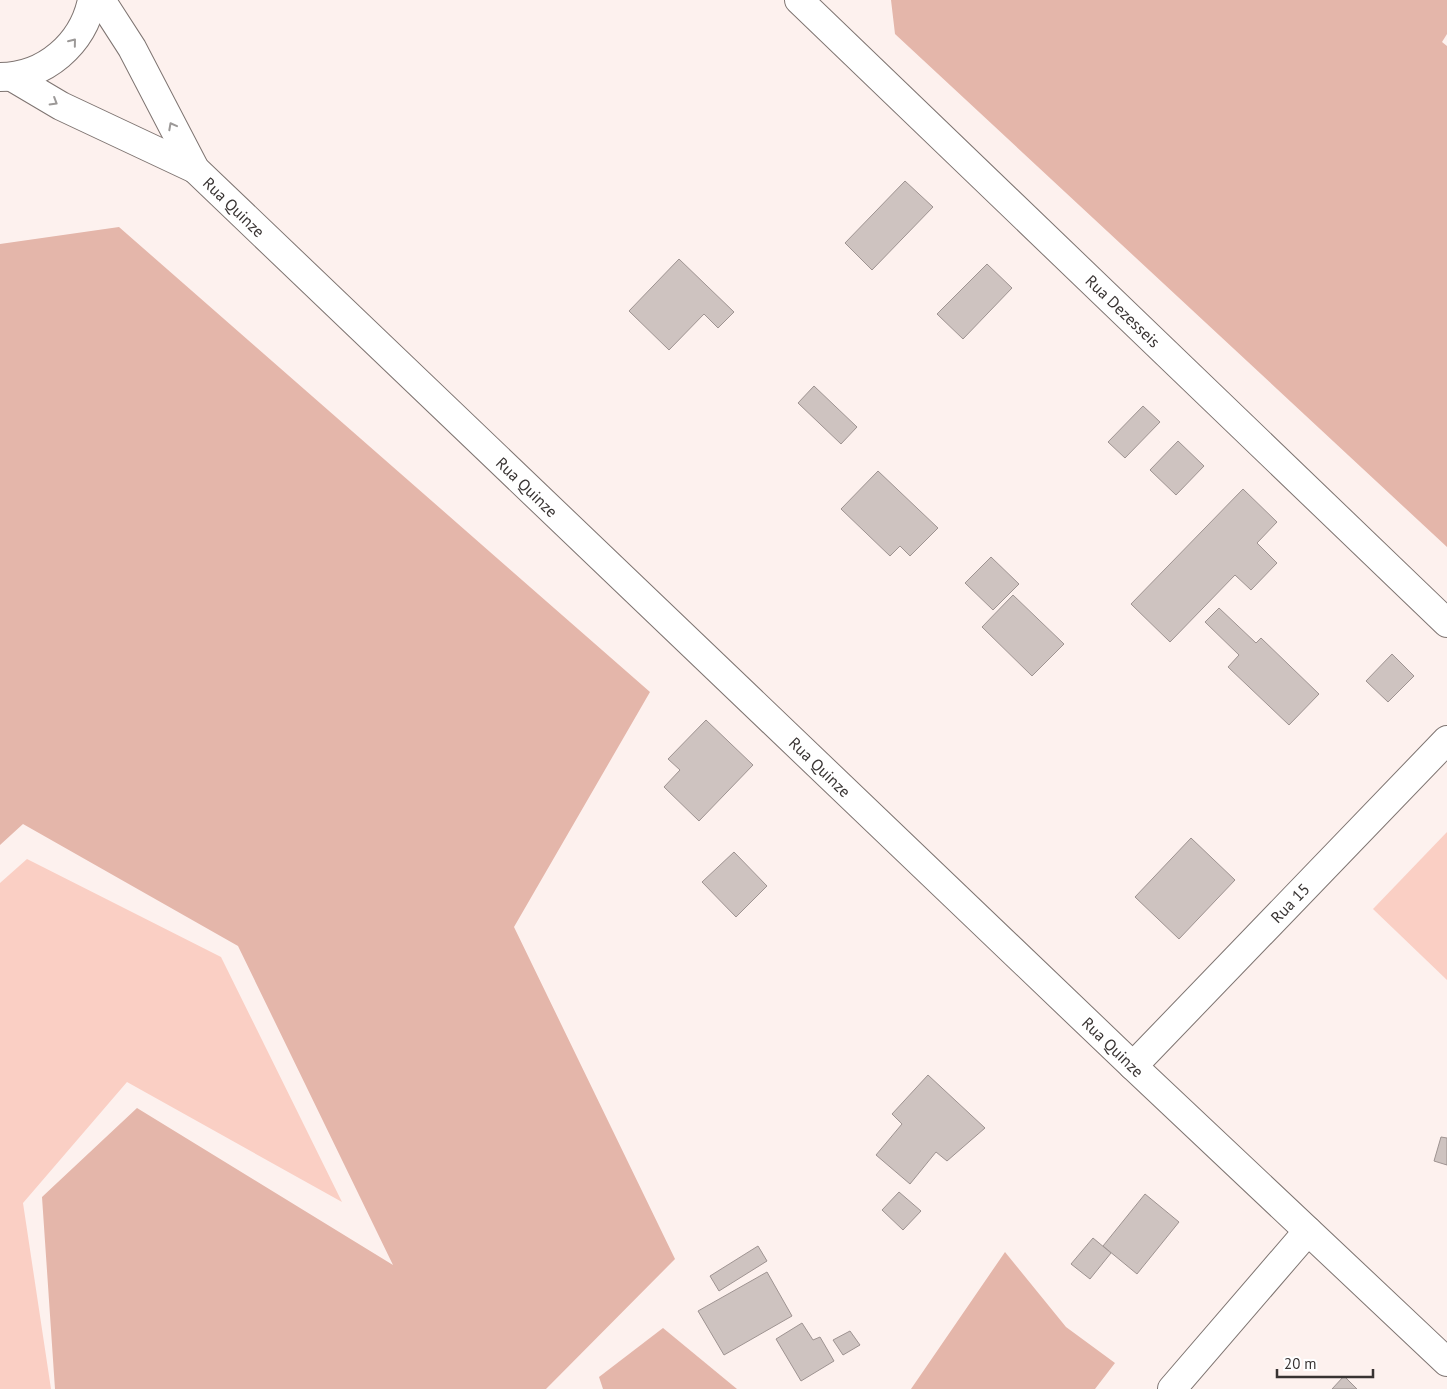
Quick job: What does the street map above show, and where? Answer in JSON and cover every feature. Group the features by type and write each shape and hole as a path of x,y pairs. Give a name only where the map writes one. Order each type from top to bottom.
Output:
{"street":[{"path":"6,77 33,71 46,65 68,48 81,31 92,0"},
{"name":"Rua Quinze","path":"101,0 132,48 195,169"},
{"name":"Rua Dezesseis","path":"799,0 1447,622"},
{"name":"Rua Quinze","path":"6,77 61,106 195,169 1133,1066 1447,1362"},
{"name":"Rua 15","path":"1133,1066 1447,740"},
{"path":"1172,1389 1308,1231"}],"shaded area":[{"path":"891,0 1447,0 1447,34 1442,42 1447,46 1447,547 895,34"},
{"path":"119,227 650,692 514,927 675,1259 546,1389 55,1389 42,1197 137,1108 393,1265 238,946 23,824 0,845 0,244"},
{"path":"1447,832 1447,980 1373,909"},
{"path":"27,859 221,957 342,1202 127,1082 23,1203 51,1389 0,1389 0,883"},
{"path":"1005,1252 1066,1327 1115,1363 1095,1389 911,1389"},
{"path":"663,1328 737,1389 603,1389 599,1377"}],"building":[{"path":"905,181 933,207 872,270 845,243"},
{"path":"679,259 734,312 718,328 704,314 669,350 629,311"},
{"path":"987,264 1012,288 963,339 937,314"},
{"path":"814,386 857,427 841,444 798,403"},
{"path":"1143,406 1160,422 1125,458 1108,442"},
{"path":"1178,441 1204,466 1176,495 1150,470"},
{"path":"878,471 938,528 910,556 900,546 890,556 841,509"},
{"path":"1243,489 1277,522 1257,543 1277,563 1251,590 1235,575 1170,642 1131,604"},
{"path":"991,557 1019,584 993,610 965,583"},
{"path":"1013,595 1064,644 1032,676 982,627"},
{"path":"1219,608 1256,643 1261,638 1319,694 1289,725 1228,667 1239,655 1205,622"},
{"path":"1392,654 1414,676 1388,702 1366,681"},
{"path":"706,720 753,765 699,821 664,787 680,770 668,759"},
{"path":"1191,838 1235,880 1179,939 1135,897"},
{"path":"734,852 767,886 736,917 702,882"},
{"path":"928,1075 985,1128 947,1161 936,1152 910,1184 876,1155 902,1124 892,1114"},
{"path":"1441,1137 1447,1138 1447,1165 1434,1161"},
{"path":"899,1192 921,1211 903,1230 882,1210"},
{"path":"1145,1194 1179,1222 1137,1274 1103,1246"},
{"path":"1093,1238 1111,1253 1090,1279 1071,1264"},
{"path":"758,1246 767,1261 719,1291 710,1276"},
{"path":"767,1272 792,1316 724,1355 698,1311"},
{"path":"802,1323 813,1340 820,1337 834,1361 801,1381 776,1339"},
{"path":"850,1331 860,1345 843,1355 833,1340"},
{"path":"1344,1376 1357,1389 1332,1389"}]}
